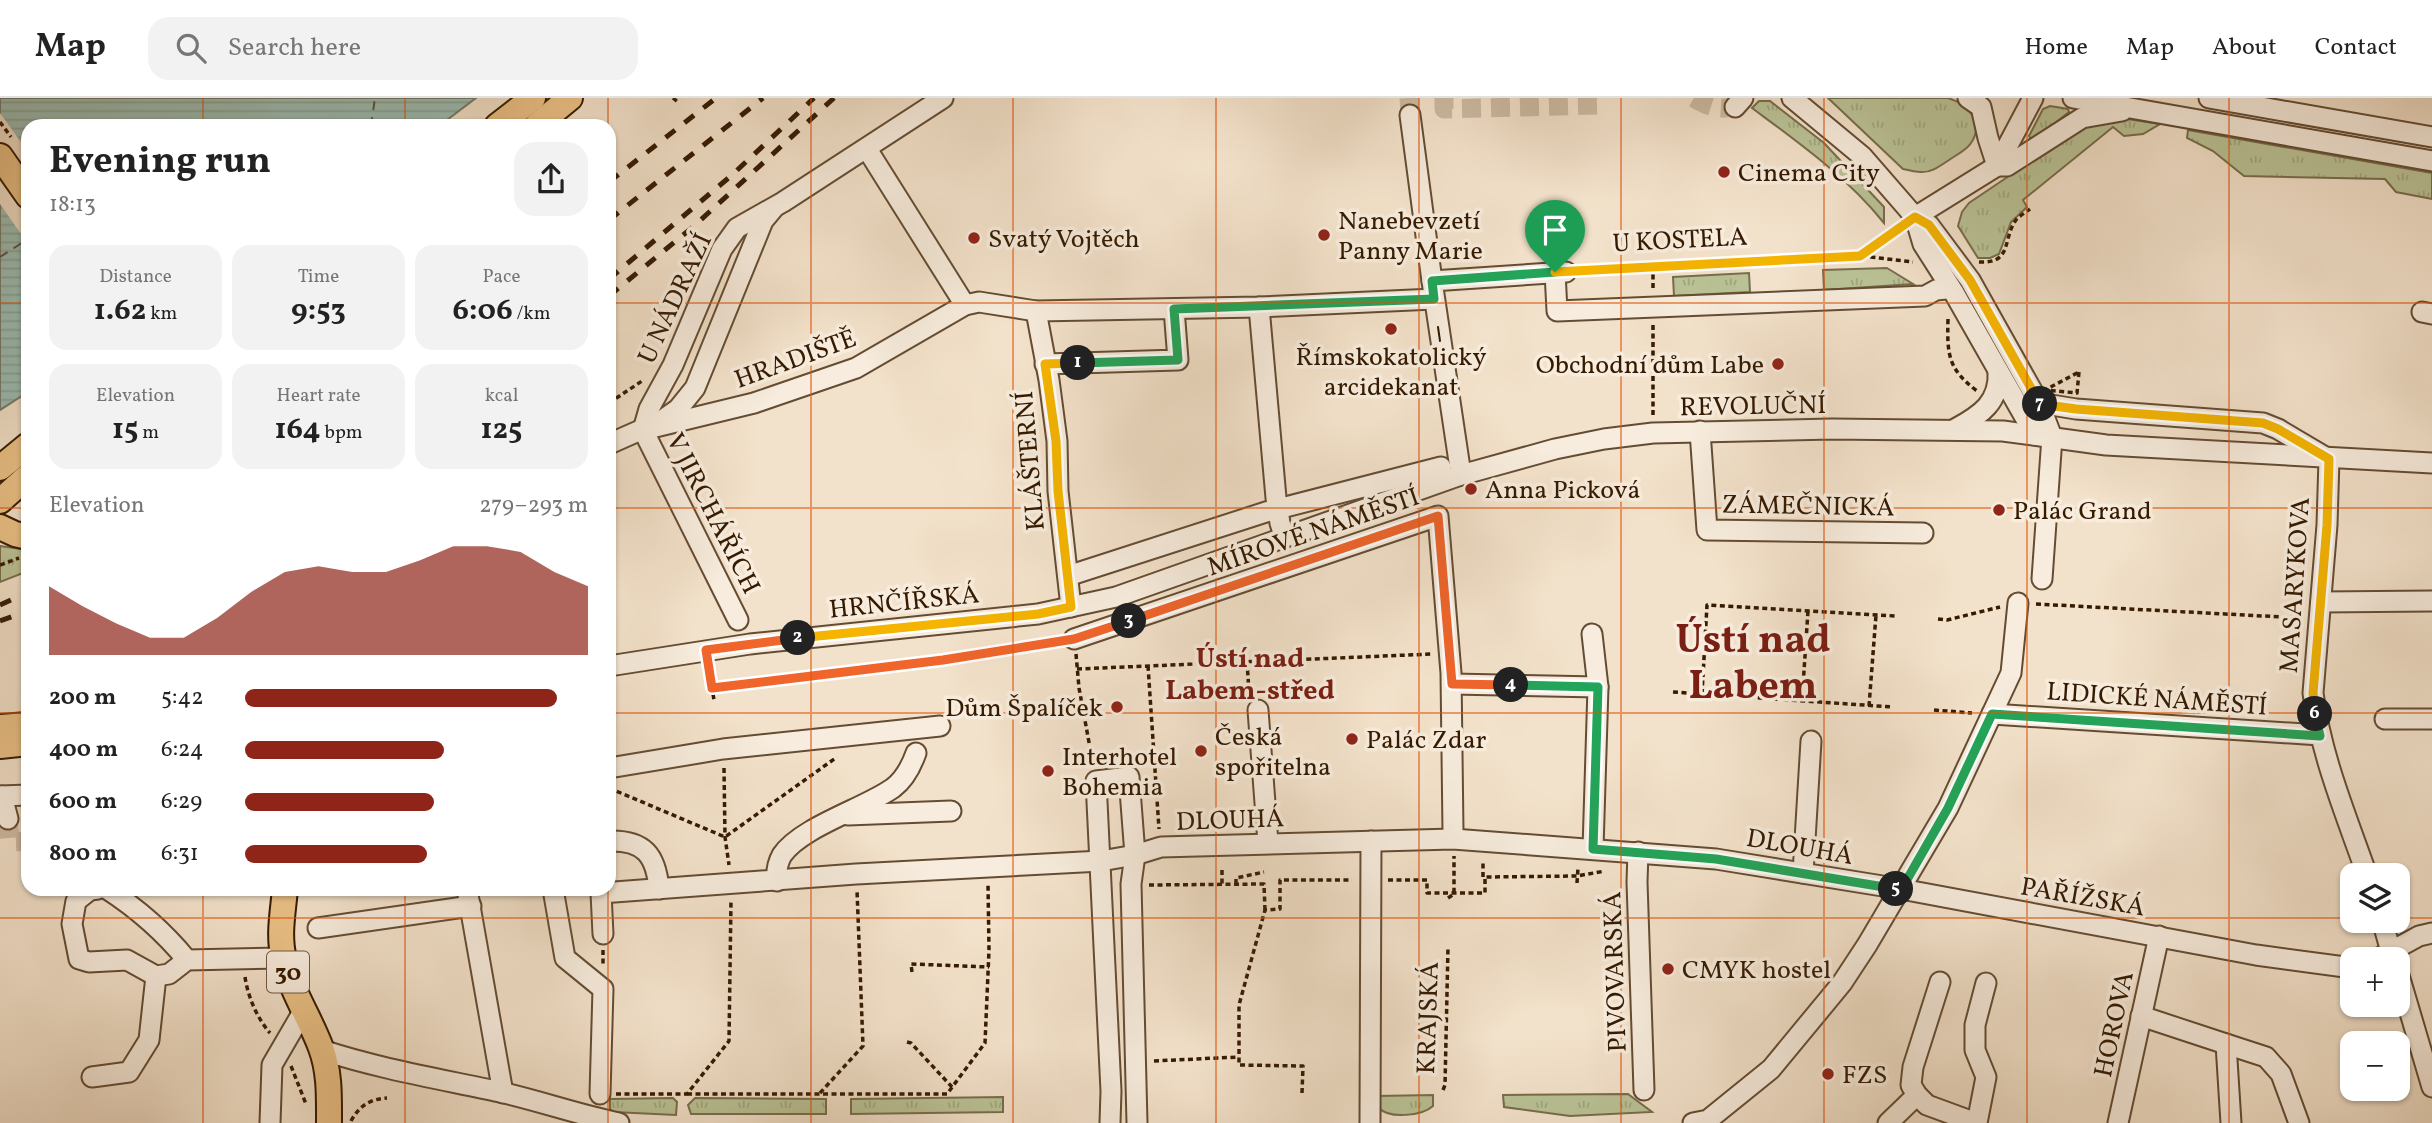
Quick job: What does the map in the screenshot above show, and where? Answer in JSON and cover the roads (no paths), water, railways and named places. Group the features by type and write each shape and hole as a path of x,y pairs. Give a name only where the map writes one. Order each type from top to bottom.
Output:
{"main road":[{"path":"506,119 533,98"},
{"path":"544,119 570,98"},
{"path":"0,156 21,186"},
{"path":"0,468 21,451"},
{"path":"0,501 21,482"},
{"path":"0,527 21,535"},
{"path":"0,727 21,726"},
{"path":"0,746 21,744"},
{"name":"30","path":"284,896 281,939 284,958 293,988 322,1050 330,1096 329,1123"}],"street":[{"name":"U NÁDRAŽÍ","path":"643,430 649,408 673,365 722,249 737,228 867,149 943,98"},
{"path":"1792,98 1862,156 1915,217 1929,225 1970,280 2042,397 2042,579"},
{"path":"1968,98 1982,107 1997,166"},
{"path":"1915,217 1997,166 2033,98"},
{"path":"2073,98 2432,161"},
{"path":"2209,98 2432,137"},
{"path":"1997,166 2007,166 2082,118 2134,109"},
{"path":"1410,115 1461,475"},
{"path":"867,149 965,306"},
{"name":"U NÁDRAŽÍ","path":"616,441 643,430 678,409 695,388 763,222 775,206"},
{"path":"1915,217 1923,244 2017,407 2043,436"},
{"path":"1037,311 1259,307 1433,290 1561,272 1557,311 1925,296 1946,289"},
{"name":"HRADIŠTĚ","path":"643,430 754,403 856,368 965,306 979,302 1037,311"},
{"path":"1259,307 1278,509 1284,536"},
{"path":"1045,364 1178,360 1174,309"},
{"name":"KLÁŠTERNÍ","path":"1037,311 1056,441 1058,491 1071,607"},
{"path":"1952,431 1976,418 1992,403 1999,385 1998,370"},
{"name":"REVOLUČNÍ","path":"2042,397 2076,409 2263,423 2329,459"},
{"name":"V JIRCHÁŘÍCH","path":"643,430 738,620"},
{"name":"REVOLUČNÍ","path":"1461,475 1555,449 1604,439 1700,431 2003,430 2106,445 2432,463"},
{"name":"ZÁMEČNICKÁ","path":"1700,431 1707,530 1923,533"},
{"name":"MASARYKOVA","path":"2329,459 2327,525 2313,693 2320,736 2363,863"},
{"path":"1073,574 1278,509 1441,467"},
{"name":"MÍROVÉ NÁMĚSTÍ","path":"1038,614 1116,597 1461,475"},
{"name":"MÍROVÉ NÁMĚSTÍ","path":"1074,639 1438,516 1451,670"},
{"path":"2321,602 2432,601"},
{"path":"1705,1122 1772,1069 1842,983 1901,890 1948,808 2011,673 2018,603"},
{"name":"HRNČÍŘSKÁ","path":"616,665 706,650 875,629 1038,614"},
{"path":"1586,855 1598,687 1592,634"},
{"path":"1453,832 1451,670 1598,687"},
{"path":"1258,710 1268,843"},
{"name":"LIDICKÉ NÁMĚSTÍ","path":"1992,714 2320,736"},
{"path":"2385,719 2432,719"},
{"path":"616,767 723,749 940,726"},
{"path":"1803,873 1811,741"},
{"path":"777,881 776,869 783,854 840,815 893,788 909,772 916,753"},
{"path":"1110,1123 1111,1091 1096,781 1129,777 1135,855 1131,884 1137,1123"},
{"path":"8,819 1,796 21,795"},
{"path":"840,815 951,811"},
{"name":"DLOUHÁ","path":"616,891 856,874 1101,861 1161,847 1453,839 1586,855 1638,852 1716,859 1901,890"},
{"path":"616,841 639,845 648,852 657,870 659,888"},
{"path":"1370,1123 1371,841"},
{"name":"PIVOVARSKÁ","path":"1638,852 1644,1090"},
{"name":"PAŘÍŽSKÁ","path":"1901,890 2159,936 2340,975"},
{"path":"82,896 76,901 72,924 79,959 89,962 127,960 156,976 169,974 187,960 284,958"},
{"path":"118,896 135,907 187,960"},
{"path":"554,896 565,958 603,989 582,1105"},
{"name":"DLOUHÁ","path":"601,896 603,934"},
{"path":"318,928 469,897 503,1093"},
{"path":"2401,947 2419,936 2432,933"},
{"name":"HOROVA","path":"2118,1123 2159,936"},
{"name":"PAŘÍŽSKÁ","path":"2256,955 2340,966"},
{"path":"92,1077 129,1072 149,1040 156,976"},
{"path":"1940,982 1913,1067 1911,1084 1927,1105 1976,1123 1986,1077 1975,1050 1975,1025 1986,983"},
{"path":"270,1123 272,1065 304,1010"},
{"path":"2141,1016 2266,1057 2281,1074 2299,1123"},
{"path":"2409,1017 2432,1087"},
{"path":"2226,1044 2231,1123"},
{"path":"322,1050 390,1069 503,1093 582,1105 619,1123"},
{"path":"1888,1123 1917,1095"}],"water":[{"path":"0,98 476,98 448,119 21,119 21,396 0,410"}],"tunnel":[{"path":"1409,98 1410,115"},
{"path":"1444,98 1444,109 1600,105 1599,98"},
{"path":"1694,98 1714,107 1735,107"},
{"path":"8,819 10,842 21,841"}],"tram line":[{"path":"1438,327 1440,341"}],"railway":[{"path":"616,177 716,98"},
{"path":"616,214 763,98"},
{"path":"616,273 732,175 814,98"},
{"path":"616,290 694,226 834,98"},
{"path":"0,605 21,595"},
{"path":"0,621 21,614"}],"place":[{"name":"Cinema City","path":"1724,172"},
{"name":"Nanebevzetí Panny Marie","path":"1324,235"},
{"name":"Svatý Vojtěch","path":"974,238"},
{"name":"Římskokatolický arcidekanat","path":"1391,329"},
{"name":"Obchodní dům Labe","path":"1778,364"},
{"name":"Anna Picková","path":"1471,489"},
{"name":"Palác Grand","path":"1999,510"},
{"name":"Dům Špalíček","path":"1117,707"},
{"name":"Palác Zdar","path":"1352,739"},
{"name":"Česká spořitelna","path":"1201,751"},
{"name":"Interhotel Bohemia","path":"1048,771"},
{"name":"CMYK hostel","path":"1668,969"},
{"name":"FZS","path":"1828,1074"}],"district":[{"name":"Ústí nad Labem","path":"1753,661"},
{"name":"Ústí nad Labem-střed","path":"1250,673"}]}
